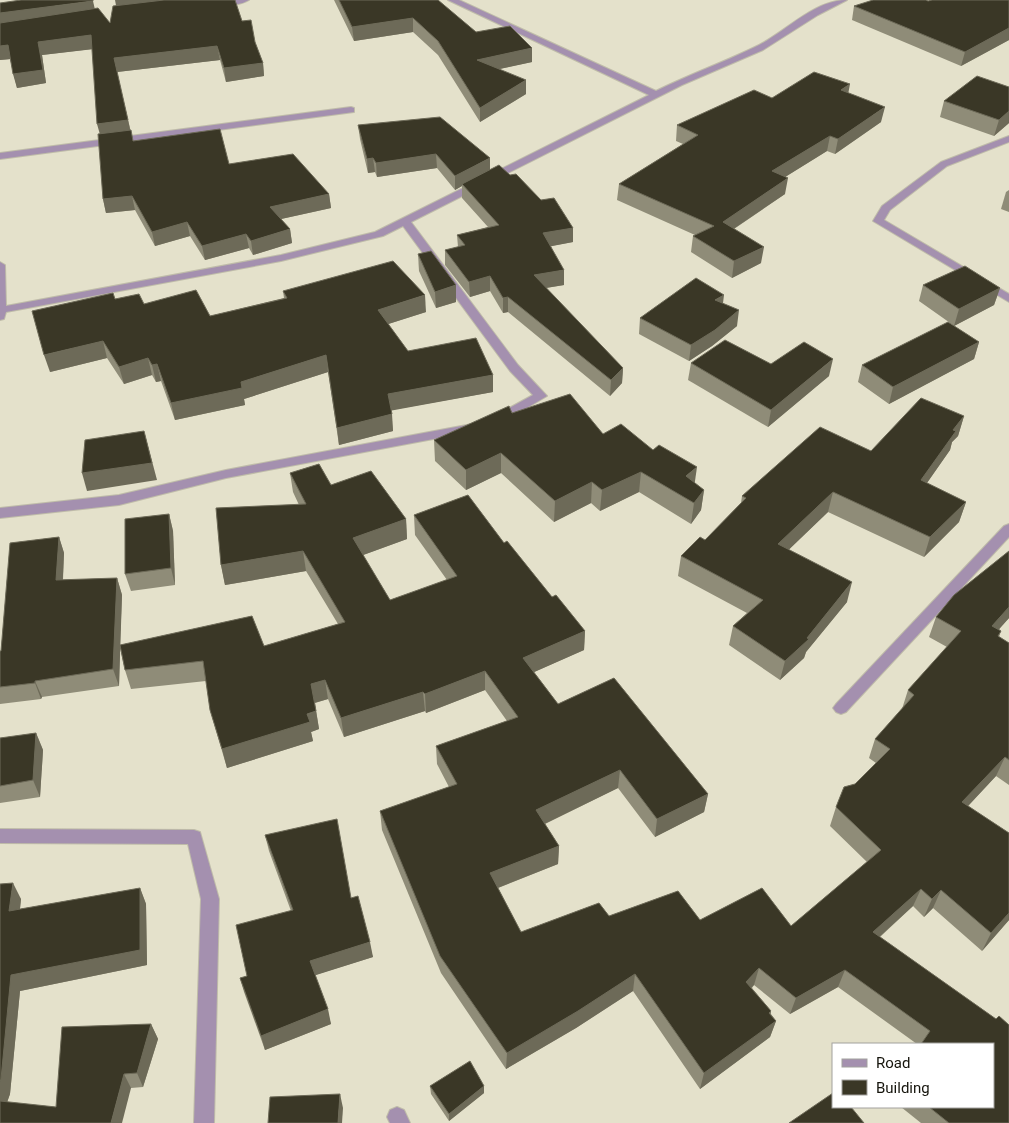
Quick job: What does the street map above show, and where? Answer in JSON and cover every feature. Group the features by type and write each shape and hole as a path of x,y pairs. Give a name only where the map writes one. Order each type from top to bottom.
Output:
{"street":[{"path":"206,5 245,0"},
{"path":"452,0 655,94"},
{"path":"822,0 832,4"},
{"path":"0,266 0,313 281,258 379,234 655,94 760,48 832,4 843,0"},
{"path":"0,156 351,110"},
{"path":"1009,139 944,164 886,208 878,221 1009,299"},
{"path":"0,513 119,500 226,474 488,424 541,396 514,368 405,221"},
{"path":"841,708 1009,529"},
{"path":"0,836 194,837 210,898 204,1123"}],"building":[{"path":"21,0 93,1 0,13 0,3"},
{"path":"164,0 235,0 242,21 251,20 255,42 263,63 224,68 217,46 114,58 128,120 97,124 91,35 38,42 43,70 13,74 8,45 0,46 0,23 98,8 110,23 113,6"},
{"path":"339,0 438,0 476,32 510,26 532,48 477,60 526,80 480,108 438,41 413,18 352,27"},
{"path":"873,0 1009,0 1009,28 965,52 854,6"},
{"path":"814,72 850,84 841,90 885,107 838,139 830,136 772,171 788,178 723,222 764,247 734,261 693,236 714,226 619,184 698,135 677,125 754,90 772,98"},
{"path":"977,76 1009,87 1009,111 999,120 944,101"},
{"path":"440,117 490,158 455,176 436,154 376,163 373,158 367,159 358,125"},
{"path":"220,129 229,164 293,154 329,194 270,207 290,229 251,241 246,234 202,246 187,222 152,232 132,196 103,199 98,134 131,130 133,141"},
{"path":"499,165 510,175 516,174 541,200 554,198 573,228 543,233 564,270 534,275 623,368 611,380 508,297 503,298 490,276 469,282 445,250 465,245 457,235 499,225 462,184"},
{"path":"431,251 456,285 435,292 418,254"},
{"path":"393,261 425,295 378,310 408,351 476,338 493,375 388,394 392,414 337,428 326,355 241,382 242,388 171,403 157,364 152,365 148,358 119,367 103,341 44,355 32,311 113,293 115,299 139,294 144,304 196,290 210,316 287,298 283,291"},
{"path":"965,266 1000,288 959,309 923,285"},
{"path":"696,278 724,295 715,300 739,310 715,330 691,345 640,318"},
{"path":"948,322 979,342 893,387 862,365"},
{"path":"725,340 771,364 804,342 833,359 771,410 691,363"},
{"path":"570,394 603,434 621,424 653,450 659,445 697,467 686,476 704,490 694,503 641,472 602,490 592,482 555,501 501,453 466,470 434,440 509,406 512,413"},
{"path":"921,398 964,416 953,430 956,431 921,480 966,502 930,537 833,492 778,544 852,582 807,638 809,639 785,661 733,626 763,600 681,556 700,537 705,540 746,498 742,496 820,427 871,451"},
{"path":"144,431 152,463 82,473 85,440"},
{"path":"319,464 331,485 371,471 406,519 353,538 390,600 457,576 414,515 468,495 504,543 507,541 552,597 556,595 585,631 523,658 558,704 614,678 708,794 657,819 620,770 536,810 559,846 490,873 521,932 599,903 609,916 678,891 700,920 762,888 791,926 881,850 836,807 844,787 855,784 890,749 875,739 914,695 908,690 961,631 936,617 954,595 1009,551 1009,607 992,626 1001,631 998,636 1009,643 1009,760 1005,757 962,802 1009,833 1009,913 991,933 941,890 932,899 921,889 873,932 996,1019 999,1016 1009,1025 1009,1123 949,1123 930,1108 994,1108 994,1043 922,1043 930,1031 845,970 796,998 759,968 746,982 771,1011 769,1013 776,1021 704,1073 635,974 578,1011 507,1053 440,956 380,811 457,784 436,746 518,717 485,671 425,694 423,692 341,718 325,680 311,684 316,711 307,714 310,722 222,749 210,710 203,661 125,670 120,645 252,616 264,646 345,622 303,551 221,565 216,508 306,504 290,473"},
{"path":"169,514 171,568 125,574 125,519"},
{"path":"59,537 56,580 117,578 113,669 35,681 35,683 0,687 0,651 10,543"},
{"path":"36,733 33,780 0,786 0,738"},
{"path":"337,819 351,898 358,896 370,942 310,961 328,1009 261,1036 240,978 247,976 236,925 293,910 265,835"},
{"path":"13,883 9,911 140,888 140,950 11,975 0,1082 0,884"},
{"path":"151,1024 137,1073 124,1074 111,1123 0,1123 0,1101 56,1107 62,1027"},
{"path":"470,1061 484,1086 449,1114 430,1086"},
{"path":"340,1094 338,1123 268,1123 270,1097"},
{"path":"832,1094 832,1108 852,1108 864,1123 789,1123"}]}
